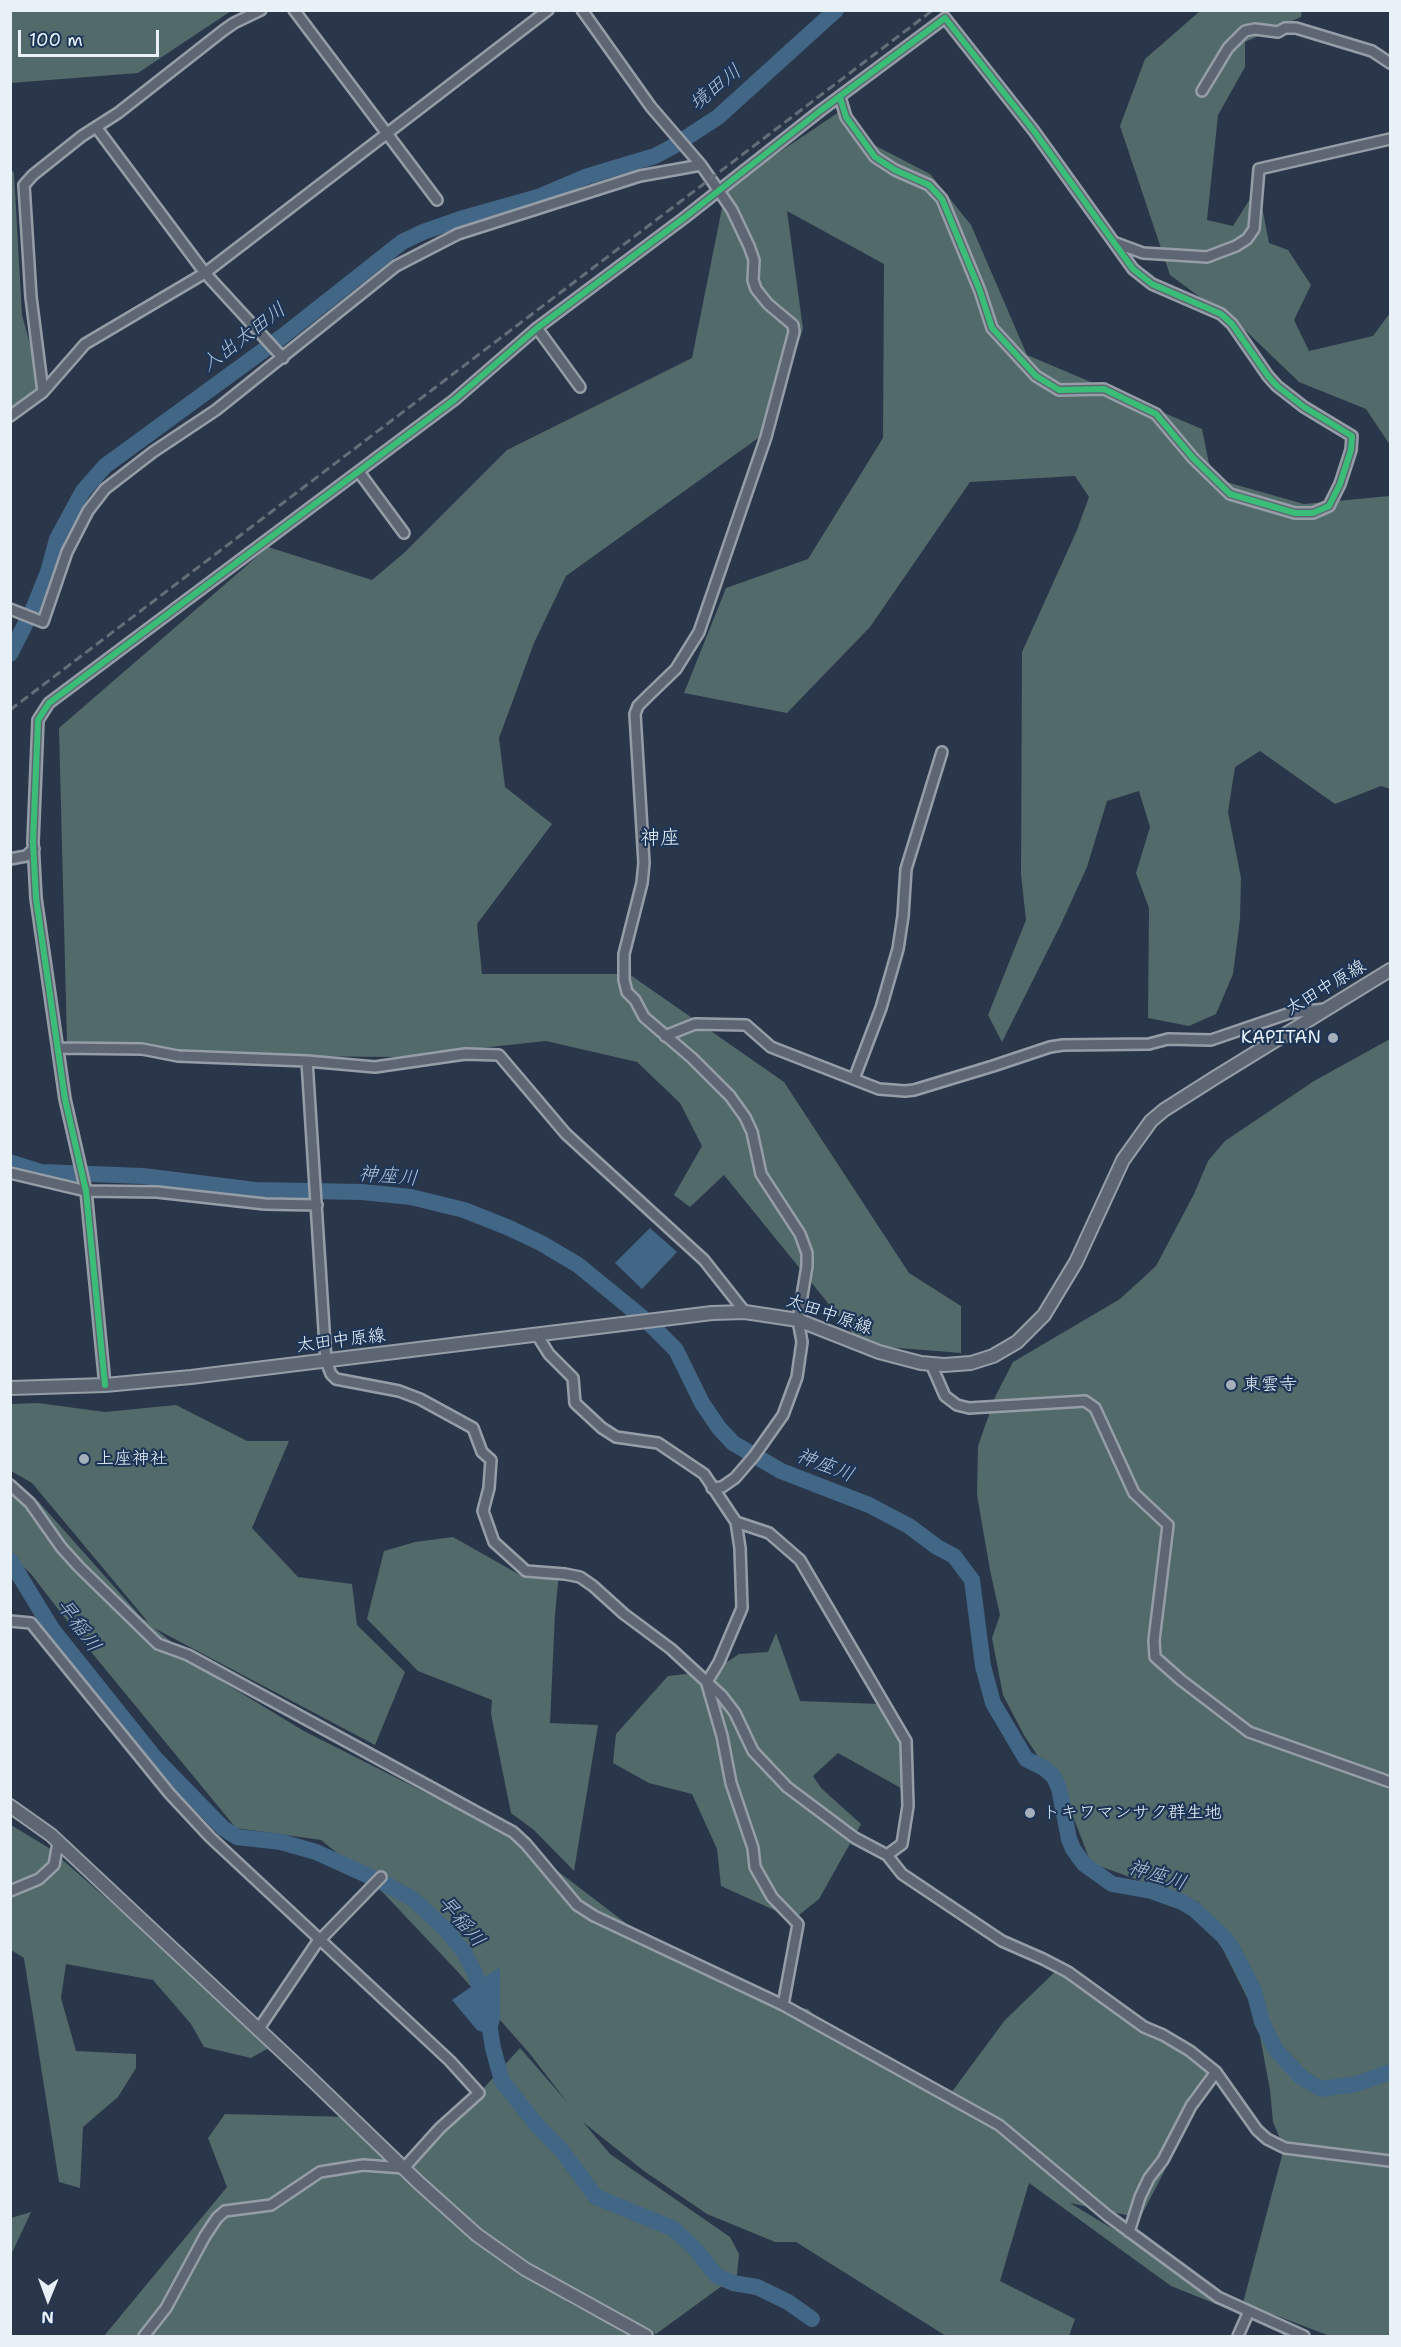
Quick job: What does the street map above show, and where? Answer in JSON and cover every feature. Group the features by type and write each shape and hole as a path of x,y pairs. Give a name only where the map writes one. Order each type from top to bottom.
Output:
{"main road":[{"name":"太田中原線","path":"10,1388 105,1385 191,1377 712,1313 746,1312 798,1320 901,1360 931,1364 971,1363 993,1356 1017,1342 1044,1315 1066,1280 1123,1161 1151,1121 1164,1110 1390,970"},
{"path":"10,1806 51,1835 477,2235 525,2269 646,2337"}],"street":[{"path":"43,392 31,297 24,185 33,175 96,127 118,114 234,22 261,10"},
{"path":"294,10 437,200"},
{"path":"10,416 43,392 85,344 205,273 548,10"},
{"path":"582,10 651,107 720,190 749,246 754,260 753,280 756,290 768,304 793,325 794,332 766,437 699,632 676,669 638,706 635,714 644,863 642,883 624,954 624,980 627,992 635,1000 644,1017 692,1058 723,1089 745,1117 752,1132 761,1174 800,1234 807,1253 798,1320 802,1342 796,1377 783,1415 735,1478 722,1487 712,1488"},
{"path":"105,1385 86,1191 66,1099 36,898 34,849 38,720 50,703 454,400 537,328 945,18 1034,131 1133,268 1152,284 1221,314 1232,324 1277,386 1352,436 1352,450 1340,484 1329,506 1312,513 1295,513 1230,494 1193,458 1156,414 1104,388 1059,390 1036,376 992,328 980,291 942,199 929,185 895,170 875,157 846,117 840,98"},
{"path":"1202,91 1228,48 1245,31 1255,29 1278,32 1285,28 1296,28 1372,51 1390,63"},
{"path":"96,127 205,273 283,358"},
{"path":"1116,243 1143,253 1207,257 1236,246 1247,239 1254,229 1259,170 1390,139"},
{"path":"10,609 43,622 67,552 88,511 105,489 153,452 216,410 396,266 458,234 640,176 701,165"},
{"path":"537,328 580,387"},
{"path":"359,472 404,533"},
{"path":"854,1079 881,1008 898,949 906,870 942,752"},
{"path":"10,859 26,856 34,849"},
{"path":"665,1036 695,1024 746,1025 771,1047 879,1089 914,1090 1050,1047 1149,1044 1168,1039 1211,1040 1290,1013 1326,1009"},
{"path":"59,1048 142,1049 201,1058 308,1061 375,1067 465,1054 499,1055 566,1134 704,1260 746,1312"},
{"path":"308,1061 326,1361 336,1379 399,1391 428,1403 472,1428 482,1452 491,1460 489,1488 483,1511 494,1542 526,1571 580,1577 593,1586 624,1614 671,1649 707,1682 735,1713 753,1751 764,1766 787,1787 855,1838 887,1855 902,1874 1002,1941 1068,1972 1144,2026 1190,2051 1216,2072 1257,2130 1267,2139 1284,2148 1390,2161"},
{"path":"10,1173 86,1191 157,1192 265,1204 317,1206"},
{"path":"537,1335 549,1354 573,1378 575,1402 602,1428 616,1437 658,1443 704,1474 736,1522 740,1548 742,1608 719,1662 707,1682 719,1724 731,1783 753,1848 755,1867 772,1897 798,1924 783,2005"},
{"path":"931,1364 945,1396 957,1405 969,1408 1085,1401 1095,1408 1134,1493 1168,1525 1154,1640 1155,1657 1181,1680 1250,1732 1390,1782"},
{"path":"10,1485 30,1503 61,1547 79,1567 158,1644 188,1655 513,1832 526,1844 577,1905 594,1916 783,2005 999,2125 1129,2232 1218,2297 1304,2337"},
{"path":"736,1522 769,1533 800,1560 906,1741 908,1806 902,1844 887,1855"},
{"path":"10,1622 31,1623 178,1803 210,1837 450,2061 479,2093 440,2128 404,2168 363,2165 320,2172 271,2205 225,2211 217,2218 205,2236 166,2308 144,2337"},
{"path":"12,1893 39,1879 54,1865 58,1843"},
{"path":"258,2030 316,1944 381,1877"},
{"path":"1129,2232 1140,2197 1149,2178 1163,2160 1191,2106 1216,2072"},
{"path":"1238,2337 1249,2311"}],"green space":[{"path":"11,10 231,11 138,73 11,83"},
{"path":"1200,11 1302,11 1301,17 1245,42 1245,67 1218,115 1207,220 1233,226 1258,186 1269,243 1288,250 1311,285 1294,320 1309,351 1373,336 1390,313 1390,445 1366,409 1299,382 1246,331 1170,275 1120,126 1145,59"},
{"path":"839,112 874,145 930,174 971,225 1027,355 1202,429 1212,478 1304,504 1390,496 1390,789 1381,786 1335,804 1260,751 1235,767 1228,812 1241,878 1240,919 1233,974 1216,1014 1189,1026 1148,1018 1149,908 1136,873 1150,827 1139,791 1107,801 1087,867 1002,1042 988,1015 1026,920 1021,874 1022,652 1077,530 1089,497 1075,476 970,482 870,627 787,713 684,693 726,588 808,559 883,438 884,264 787,211 803,329 768,431 566,576 534,643 499,738 505,787 552,824 477,924 482,974 629,974 784,1082 909,1273 961,1306 961,1353 862,1345 724,1175 690,1207 674,1195 702,1146 680,1103 637,1062 546,1041 396,1057 174,1055 67,1042 59,728 268,547 372,580 405,552 507,450 692,358 726,188"},
{"path":"10,168 14,173 22,315 41,384 11,414"},
{"path":"1390,1039 1390,2336 1330,2336 1243,2303 1284,2148 1273,2122 1270,2090 1256,2015 1199,1902 1091,1863 1067,1801 1024,1735 1003,1695 992,1638 1000,1615 977,1495 978,1446 996,1395 1013,1362 1120,1299 1156,1266 1194,1194 1208,1161 1225,1141 1314,1081"},
{"path":"38,1403 105,1412 176,1405 247,1441 289,1441 252,1528 298,1577 352,1584 357,1625 405,1672 375,1745 154,1628 218,1679 304,1731 513,1837 627,1924 742,1981 783,2005 808,2009 841,2043 877,2063 891,2065 948,2097 1005,2020 1059,1968 1216,2072 1140,2218 1070,2203 1249,2311 1243,2336 1237,2336 1246,2316 1171,2286 1029,2183 1000,2281 1075,2319 1069,2336 946,2336 796,2242 775,2242 707,2214 644,2171 583,2122 610,2154 730,2237 739,2254 737,2275 656,2334 565,2301 635,2336 104,2336 227,2187 208,2138 225,2114 352,2117 408,2172 520,2048 567,2102 530,2054 458,1972 372,1881 321,1840 236,1828 92,1653 31,1574 11,1555 11,1491 38,1501 148,1622 32,1483 11,1471 10,1404"},
{"path":"453,1537 520,1575 559,1573 550,1723 598,1725 574,1871 534,1830 511,1813 491,1714 492,1700 418,1671 367,1619 384,1551 415,1542"},
{"path":"776,1633 800,1701 879,1704 906,1741 908,1792 838,1753 813,1776 821,1788 861,1824 819,1899 794,1919 721,1886 717,1849 692,1794 649,1783 613,1763 616,1734 668,1676 714,1671 739,1654 768,1652"},
{"path":"11,1825 49,1848 274,2045 251,2058 204,2047 191,2024 153,1980 66,1964 61,1998 76,2051 136,2054 136,2068 118,2097 83,2127 80,2188 59,2182 24,1958 11,1950"},
{"path":"31,2212 11,2255 11,2218"}],"water":[{"path":"650,1228 677,1252 642,1289 615,1263"},
{"path":"500,1967 500,2020 495,2037 477,2030 452,2000"}],"waterway":[{"name":"入出太田川","path":"10,654 34,607 48,572 57,539 83,491 105,466 283,336 402,242 460,219 538,197 585,177 655,156 672,147 718,117 836,10"},
{"name":"神座川","path":"10,1162 41,1172 143,1176 255,1190 362,1192 411,1197 464,1210 507,1227 541,1243 578,1265 649,1323 676,1350 702,1403 719,1428 733,1443 781,1471 869,1505 909,1526 937,1547 954,1556 972,1580 983,1666 993,1703 1026,1759 1044,1768 1054,1777 1059,1788 1069,1839 1084,1864 1112,1884 1151,1891 1182,1902 1194,1909 1223,1936 1232,1948 1254,1991 1262,2022 1276,2050 1301,2077 1321,2089 1356,2084 1390,2072"},
{"name":"早稲川","path":"10,1560 52,1629 155,1758 223,1828 237,1837 281,1842 316,1852 382,1882 413,1899 445,1929 464,1952 475,1973 487,2011 493,2048 502,2081 536,2124 562,2151 596,2197 674,2229 695,2249 717,2276 733,2283 757,2287 788,2302 812,2319"}],"railway":[{"path":"10,710 933,10"}],"cycle path":[{"path":"105,1385 86,1191 65,1099 36,898 33,842 38,720 49,703 454,400 537,328 684,218 820,111 945,18 1034,131 1133,269 1152,284 1221,314 1232,324 1277,386 1304,407 1352,436 1351,450 1340,484 1329,506 1313,513 1295,513 1230,494 1193,458 1156,414 1104,389 1059,390 1036,376 992,328 980,291 942,199 929,185 895,170 875,157 846,117 840,97"}],"place":[{"name":"KAPITAN","path":"1333,1038"},
{"name":"東雲寺","path":"1231,1385"},
{"name":"上座神社","path":"84,1459"},
{"name":"トキワマンサク群生地","path":"1030,1813"}],"district":[{"name":"神座","path":"660,839"}],"water label":[{"name":"境田川","path":"716,88"}]}
